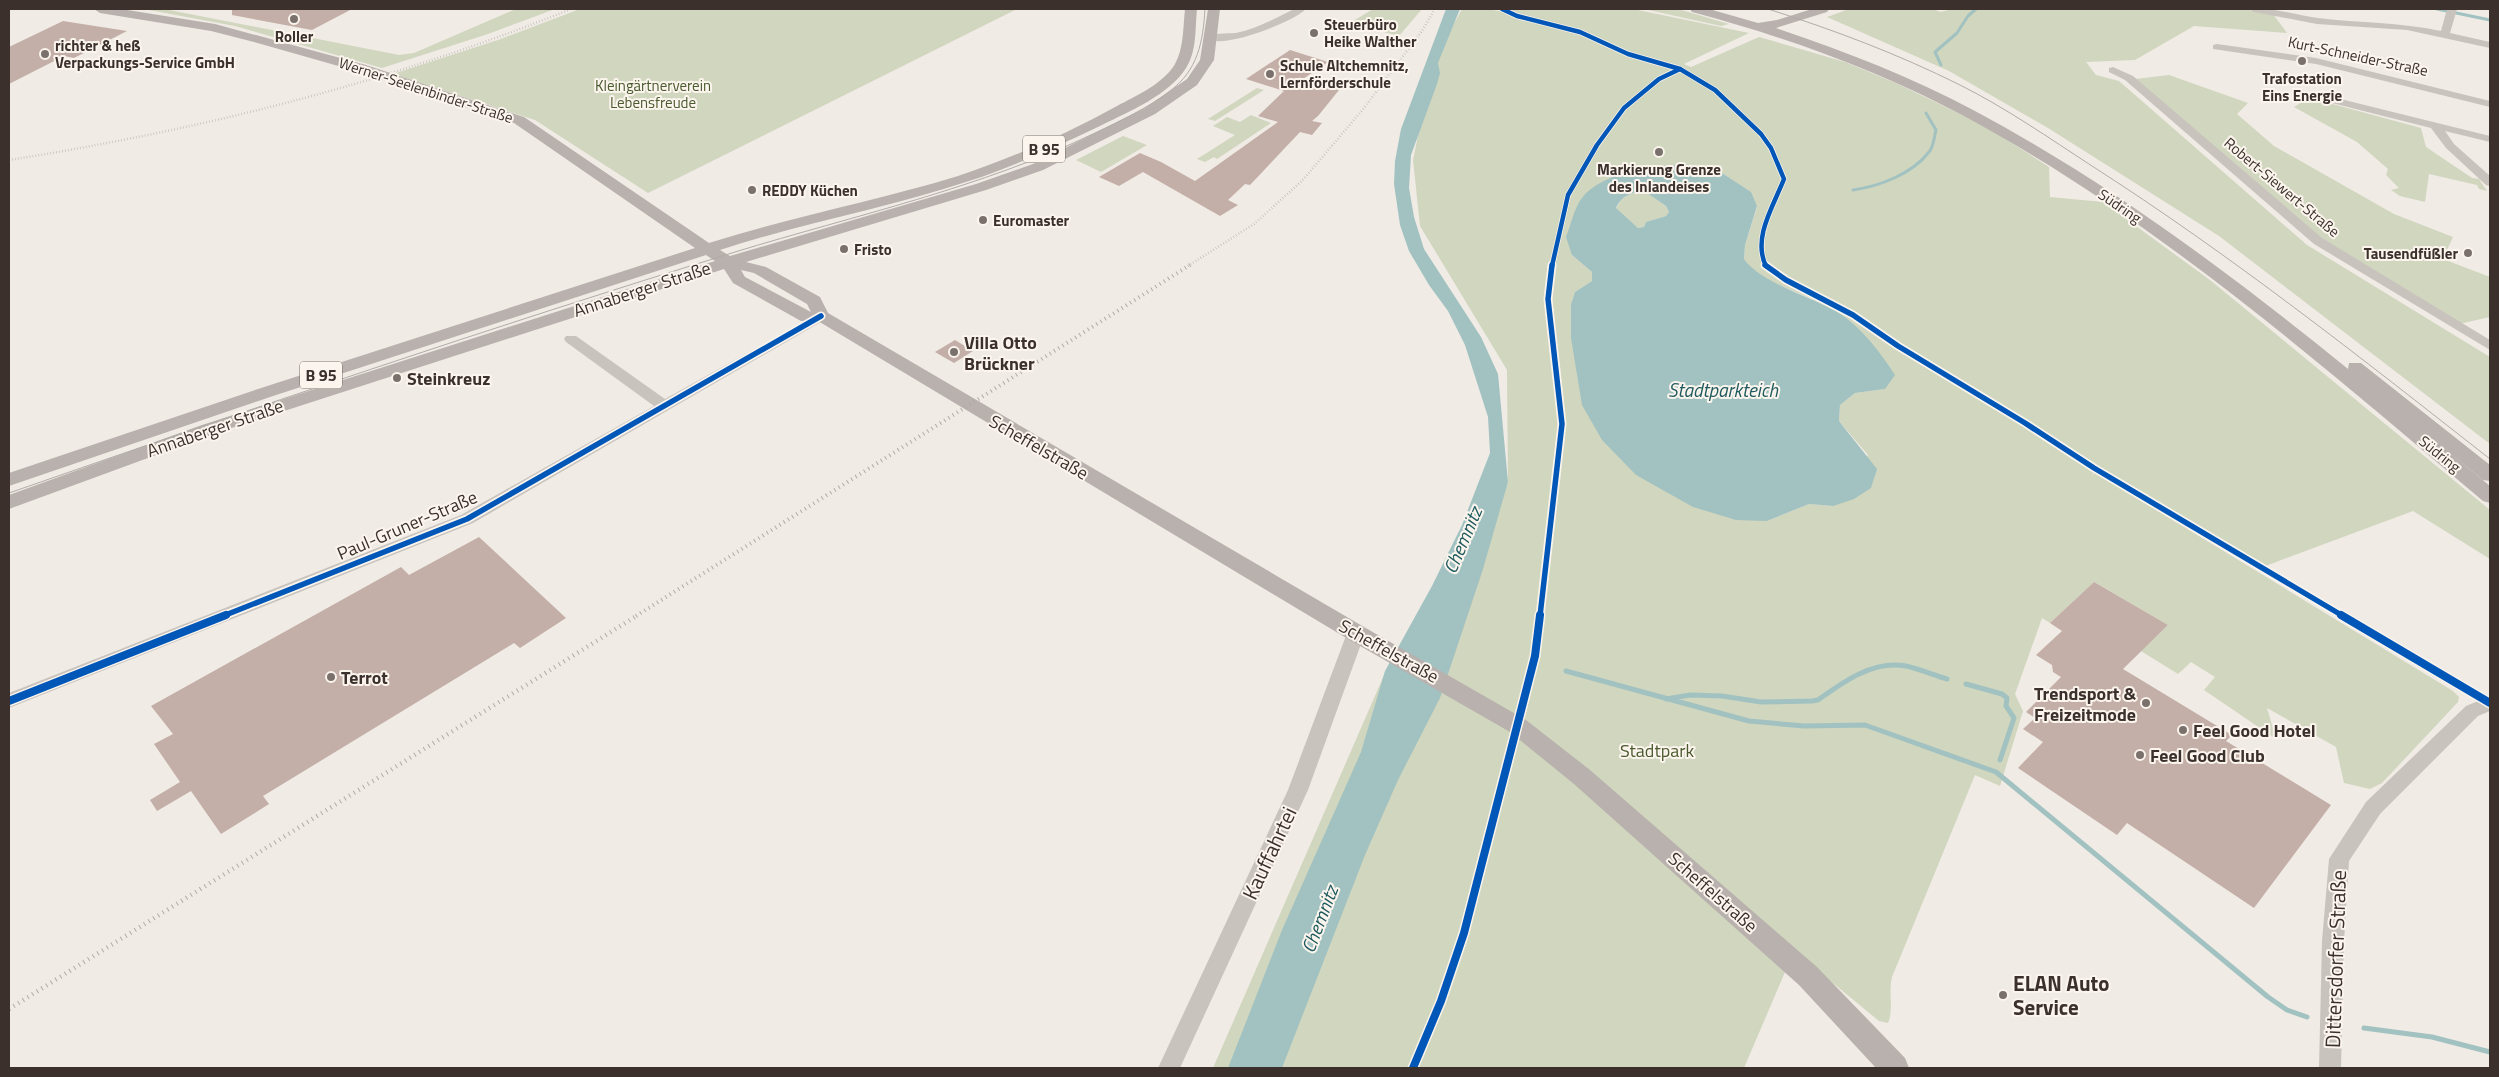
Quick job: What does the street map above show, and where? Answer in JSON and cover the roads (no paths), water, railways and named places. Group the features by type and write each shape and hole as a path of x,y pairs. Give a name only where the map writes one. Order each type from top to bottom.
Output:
{"main road":[{"name":"Werner-Seelenbinder-Straße","path":"100,9 211,27 258,39 492,109 519,120 717,255"},
{"name":"Annaberger Straße","path":"9,502 270,408 717,255 799,220 962,179 1016,160 1066,138 1149,94 1175,73 1188,51 1191,9"},
{"name":"Annaberger Straße","path":"9,480 264,393 717,255 981,188 1060,157 1125,125 1179,93 1192,82 1203,68 1211,38 1214,9"},
{"name":"Südring","path":"1696,9 1765,25 1859,53 1936,87 2028,135 2104,181 2237,275 2490,475"},
{"name":"Südring","path":"1727,9 1849,59 1968,113 2098,191 2239,293 2490,496"},
{"path":"1765,25 1797,9"},
{"path":"1765,25 1823,9"},
{"name":"Scheffelstraße","path":"717,255 739,280 807,316 820,316 1356,633 1460,690 1518,726 1582,777 1808,976 1895,1068"}],"street":[{"path":"1211,38 1230,38 1252,33 1301,9"},
{"path":"2254,9 2304,19 2407,27 2490,45"},
{"path":"2445,34 2452,12"},
{"name":"Kurt-Schneider-Straße","path":"2218,47 2316,60 2490,104"},
{"name":"Robert-Siewert-Straße","path":"2113,70 2129,78 2318,241 2490,346"},
{"path":"2312,95 2490,138"},
{"path":"2434,125 2450,146 2490,182"},
{"name":"Paul-Gruner-Straße","path":"9,701 467,519 820,316"},
{"path":"571,339 664,406"},
{"name":"Kauffahrtei","path":"1169,1068 1298,790 1356,633"},
{"name":"Dittersdorfer Straße","path":"2330,1068 2333,941 2339,859 2372,808 2472,711 2490,703"}],"water":[{"name":"Chemnitz","path":"1446,9 1460,9 1438,63 1440,73 1437,84 1411,155 1409,188 1414,217 1424,249 1481,337 1498,374 1508,482 1483,569 1440,698 1398,780 1365,855 1282,1068 1228,1068 1282,930 1361,752 1385,671 1432,586 1462,525 1490,453 1488,417 1465,345 1448,311 1429,285 1409,251 1400,225 1394,184 1395,161 1401,129"},
{"name":"Stadtparkteich","path":"1685,164 1722,173 1751,192 1757,206 1745,245 1744,259 1762,276 1828,307 1847,319 1870,341 1895,375 1885,389 1855,393 1840,405 1839,421 1877,469 1871,488 1854,499 1833,506 1809,504 1767,521 1736,520 1693,507 1636,475 1602,440 1582,405 1571,338 1571,304 1575,292 1592,281 1592,272 1572,255 1566,237 1575,212 1582,198 1602,182 1629,172","holes":["1644,191 1666,206 1669,212 1666,216 1646,222 1644,227 1638,228 1616,208 1627,195"]}],"waterway":[{"path":"1941,65 1935,52 1957,33 1968,16 1976,9"},
{"path":"2437,9 2490,20"},
{"path":"1853,190 1895,178 1922,160 1932,147 1936,130 1926,113"},
{"path":"1668,699 1690,695 1722,696 1761,702 1812,701 1818,700 1848,680 1870,669 1894,665 1911,667 1947,679"},
{"path":"1566,671 1668,699"},
{"path":"1966,684 2002,694 2007,698 2006,706 2014,718 2000,760"},
{"path":"1668,699 1749,721 1804,726 1865,725 1996,772 2268,997 2287,1010 2307,1017"},
{"path":"2364,1028 2432,1037 2490,1052"}],"tram line":[{"path":"9,493 462,339 644,280 918,199 1008,170 1095,133 1134,114 1170,91 1193,65 1203,33 1205,9"},
{"path":"1768,9 1817,25 1889,53 1937,74 1994,103 2195,235 2344,345 2490,459"}],"railway":[{"path":"9,160 153,134 294,101 434,59 571,9"},
{"path":"1188,266 1254,224 1302,181 1364,108 1422,31 1435,9"},
{"path":"636,616 1190,265"},
{"path":"9,1009 638,615"}],"place":[{"name":"Roller","path":"294,19"},
{"name":"Steuerbüro Heike Walther","path":"1314,33"},
{"name":"richter & heß Verpackungs-Service GmbH","path":"45,54"},
{"name":"Trafostation Eins Energie","path":"2302,61"},
{"name":"Schule Altchemnitz, Lernförderschule","path":"1270,74"},
{"name":"Markierung Grenze des Inlandeises","path":"1659,152"},
{"name":"REDDY Küchen","path":"752,190"},
{"name":"Euromaster","path":"983,220"},
{"name":"Fristo","path":"844,249"},
{"name":"Tausendfüßler","path":"2468,253"},
{"name":"Villa Otto Brückner","path":"954,352"},
{"name":"Steinkreuz","path":"397,378"},
{"name":"Terrot","path":"331,677"},
{"name":"Trendsport & Freizeitmode","path":"2146,703"},
{"name":"Feel Good Hotel","path":"2183,730"},
{"name":"Feel Good Club","path":"2140,755"},
{"name":"ELAN Auto Service","path":"2003,995"}],"park label":[{"name":"Kleingärtnerverein Lebensfreude","path":"653,94"},
{"name":"Stadtpark","path":"1657,750"}]}
